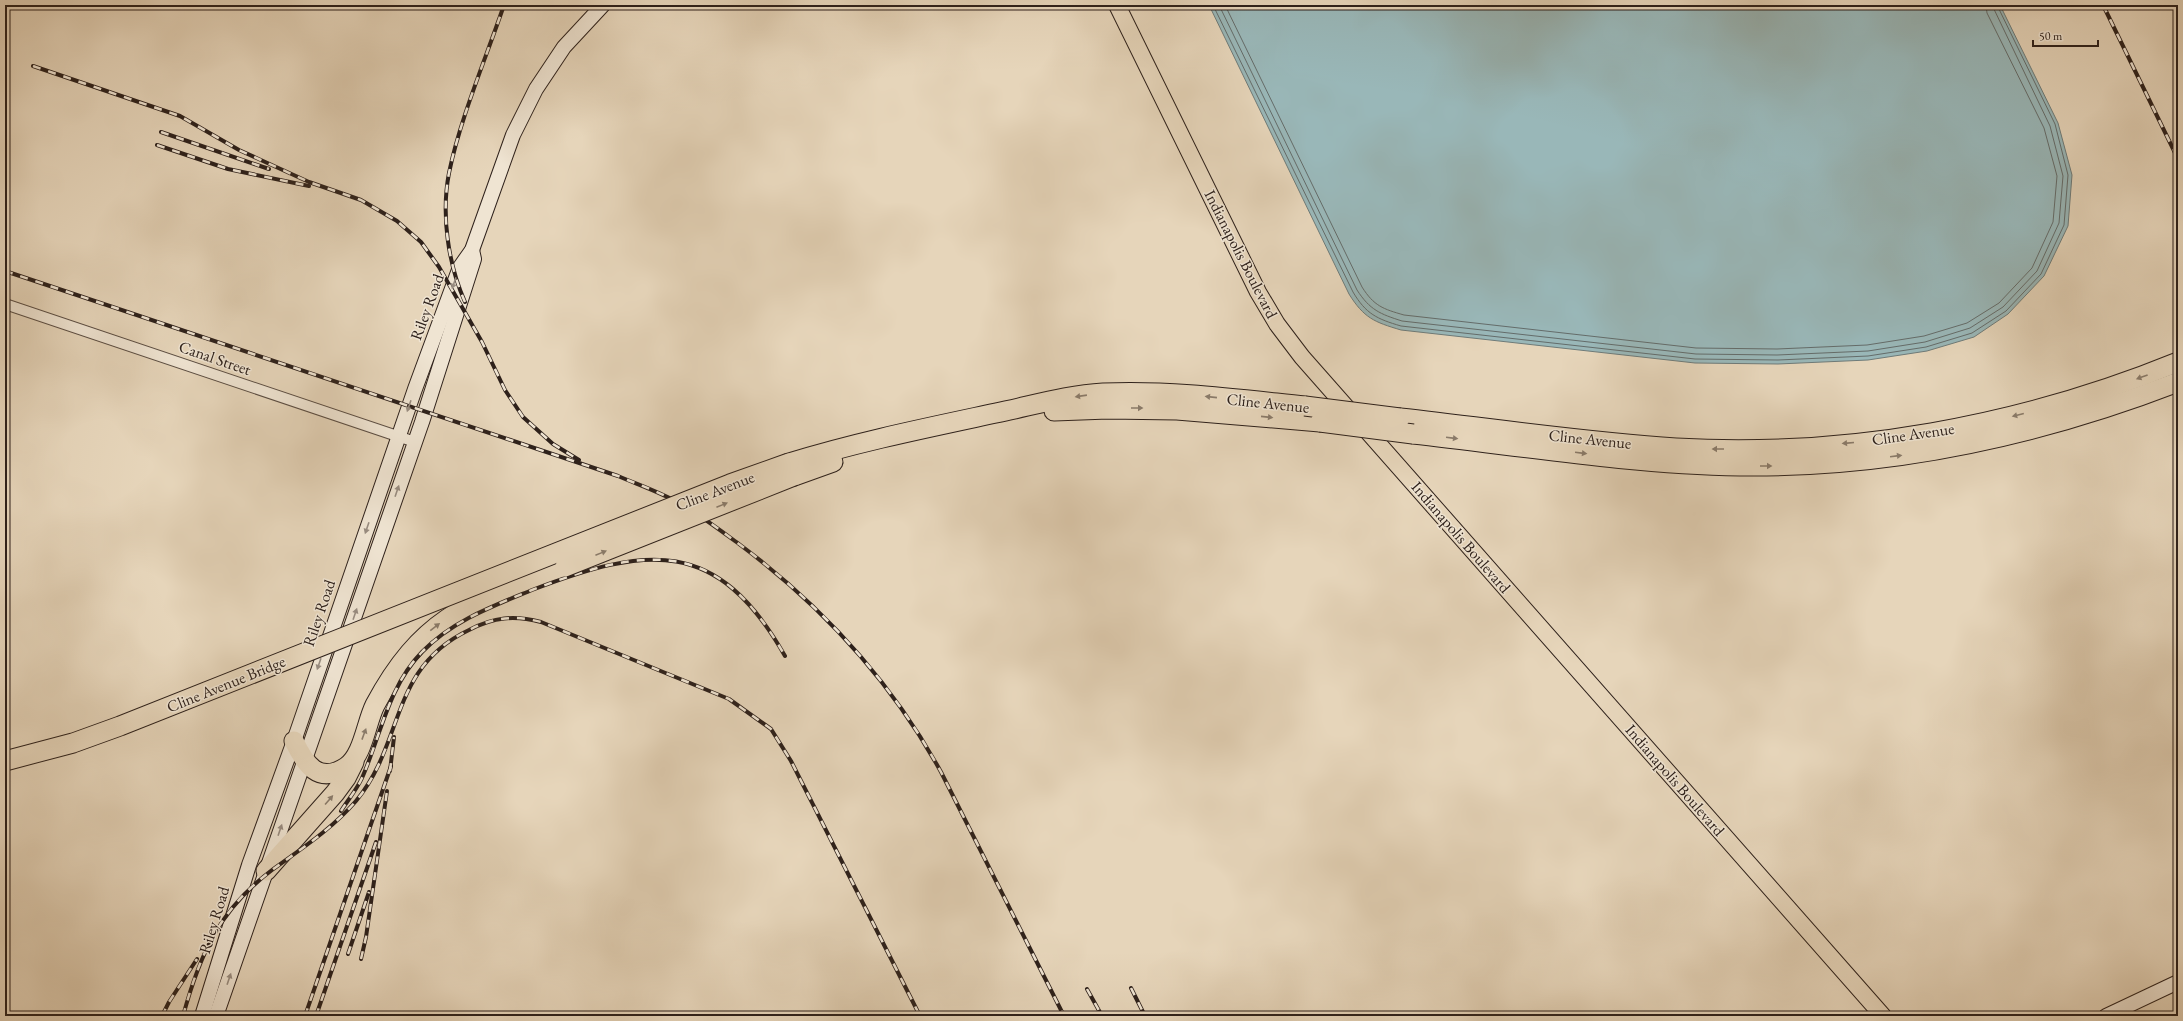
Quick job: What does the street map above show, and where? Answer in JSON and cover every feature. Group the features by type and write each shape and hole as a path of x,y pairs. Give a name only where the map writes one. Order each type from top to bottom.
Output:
{"highway":[{"name":"Cline Avenue","path":"443,598 730,484 792,469 874,439 1056,400 1102,393 1174,393 1305,406 1400,418 1677,448 1764,449 1820,445 1915,434 1999,420 2103,390 2178,362"},
{"name":"Cline Avenue","path":"995,413 1155,408 1320,422 1617,458 1683,464 1759,466 1834,462 1932,451 2008,436 2076,418 2178,382"},
{"path":"266,871 335,793 351,770 374,707 388,682 409,652 426,634 449,617 469,605 565,567 792,469 842,459 935,433 1042,412"},
{"name":"Cline Avenue Bridge","path":"5,761 73,743 120,726 443,598"},
{"path":"294,741 304,762 312,769 327,774 347,767 356,757"}],"main road":[{"name":"Riley Road","path":"202,1016 249,865 294,741 399,436 460,267 472,250 512,135 536,89 564,47 603,5"},
{"name":"Indianapolis Boulevard","path":"1117,5 1258,292 1277,324 1302,357 1883,1016"},
{"name":"Riley Road","path":"216,1016 414,442 474,259 472,250"},
{"path":"2106,1016 2178,982"}],"street":[{"name":"Canal Street","path":"5,304 414,442"}],"water":[{"path":"1209,5 2000,5 2058,123 2072,175 2068,226 2044,276 2008,314 1974,337 1927,351 1868,360 1778,364 1695,363 1401,330 1370,318 1360,309 1349,294"}],"railway":[{"path":"465,302 454,272 448,239 446,205 449,173 460,131 504,5"},
{"path":"2103,5 2178,159"},
{"path":"33,66 180,116 239,150 309,182 361,200 397,221 421,242 439,267 482,342 505,390 523,417 553,444 579,460"},
{"path":"161,132 269,169"},
{"path":"157,145 228,169 309,186"},
{"path":"5,271 618,476 672,499 710,523 769,568 799,593 826,619 877,676 900,707 941,772 1064,1016"},
{"path":"341,811 362,778 386,712 401,680 422,652 446,631 474,615 532,590 573,575 610,565 645,560 676,562 705,571 733,589 759,617 785,656"},
{"path":"183,1016 205,953 225,917 254,885 337,821 356,801 372,778 383,755 411,685 424,664 443,646 469,630 487,622 504,618 522,618 541,622 729,699 771,729 791,761 920,1016"},
{"path":"390,771 394,737"},
{"path":"305,1016 391,766"},
{"path":"361,959 366,937 387,791"},
{"path":"316,1016 376,842"},
{"path":"348,954 369,892"},
{"path":"162,1016 169,1002 197,959"},
{"path":"1131,988 1145,1016"},
{"path":"1087,989 1102,1016"}]}
